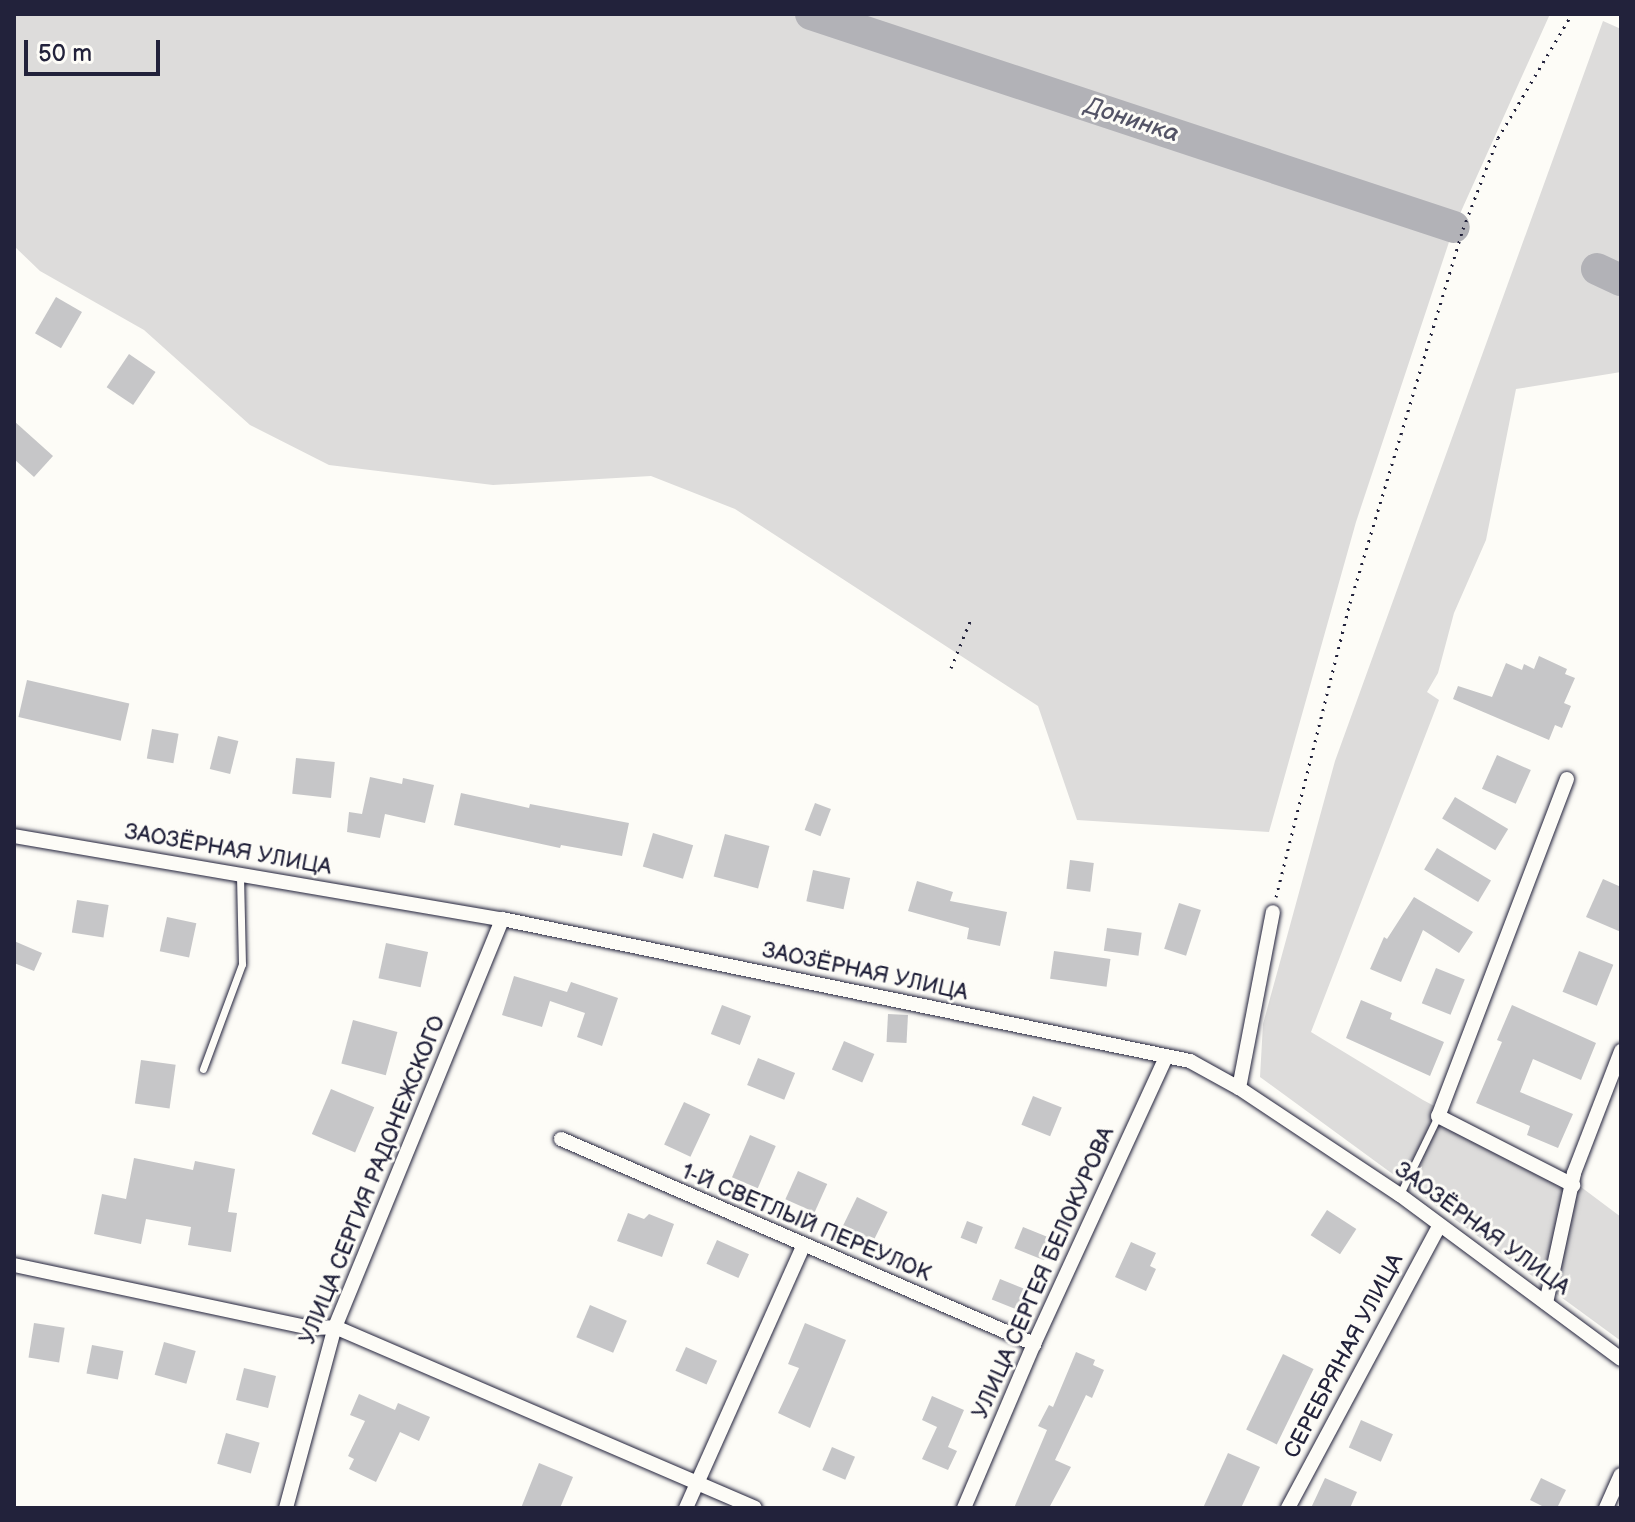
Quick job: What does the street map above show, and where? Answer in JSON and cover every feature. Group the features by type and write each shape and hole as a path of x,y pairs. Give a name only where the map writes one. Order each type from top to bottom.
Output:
{"street":[{"path":"1567,779 1438,1116 1573,1185"},
{"name":"ЗАОЗЁРНАЯ УЛИЦА","path":"14,836 502,919 1190,1061 1239,1088 1400,1195 1621,1359"},
{"path":"1239,1088 1273,912"},
{"name":"УЛИЦА СЕРГИЯ РАДОНЕЖСКОГО","path":"286,1508 335,1327 502,919"},
{"path":"1546,1303 1573,1185 1621,1051"},
{"name":"УЛИЦА СЕРГЕЯ БЕЛОКУРОВА","path":"964,1508 1034,1344 1166,1057"},
{"name":"1-Й СВЕТЛЫЙ ПЕРЕУЛОК","path":"561,1139 803,1247 1034,1344"},
{"name":"СЕРЕБРЯНАЯ УЛИЦА","path":"1288,1508 1439,1226"},
{"path":"686,1508 803,1247"},
{"path":"14,1265 311,1328 335,1327 755,1508"},
{"path":"1606,1508 1621,1475"}],"lane":[{"path":"203,1069 242,964 240,874"},
{"path":"1400,1195 1438,1116"}],"path":[{"path":"1273,912 1350,603 1463,229 1498,138 1572,14"},
{"path":"951,668 971,619"}],"shaded area":[{"path":"14,14 1550,14 1454,227 1356,522 1269,832 1077,820 1038,706 735,509 651,476 493,485 329,465 250,425 144,330 40,271 14,246"},
{"path":"1603,21 1621,29 1621,372 1516,389 1486,540 1454,613 1438,673 1427,692 1439,700 1311,1032 1423,1100 1569,1178 1621,1217 1621,1341 1260,1077 1263,1024 1335,761"}],"building":[{"path":"56,297 82,312 61,348 35,333"},
{"path":"129,354 156,372 133,405 107,387"},
{"path":"14,421 53,456 34,477 14,459"},
{"path":"1539,656 1567,669 1565,674 1575,678 1564,703 1571,706 1562,728 1555,725 1549,740 1453,699 1458,686 1492,697 1506,663 1522,670 1524,664 1534,669"},
{"path":"27,680 129,704 121,741 18,717"},
{"path":"152,729 179,734 173,763 147,759"},
{"path":"218,736 238,741 230,774 210,769"},
{"path":"1497,755 1531,770 1516,804 1482,789"},
{"path":"296,758 335,762 331,798 292,794"},
{"path":"370,777 402,784 403,778 434,785 425,823 385,814 380,838 347,832 349,812 362,814"},
{"path":"461,793 529,808 530,804 629,823 622,856 561,845 560,848 454,825"},
{"path":"1455,797 1508,829 1495,850 1442,818"},
{"path":"815,803 831,809 820,836 805,830"},
{"path":"653,833 693,845 683,879 643,866"},
{"path":"725,834 769,846 758,888 714,877"},
{"path":"1437,848 1491,880 1478,902 1424,869"},
{"path":"1070,860 1094,863 1090,892 1066,889"},
{"path":"813,870 850,878 844,909 806,901"},
{"path":"1603,879 1621,887 1621,932 1586,917"},
{"path":"917,881 953,892 950,901 1007,912 1000,946 967,939 969,928 908,911"},
{"path":"1414,897 1473,932 1459,953 1423,930 1401,982 1370,969 1384,937 1387,939"},
{"path":"77,900 109,905 103,938 72,933"},
{"path":"1179,903 1201,910 1186,956 1164,949"},
{"path":"167,917 196,923 189,957 160,951"},
{"path":"1107,928 1142,933 1138,956 1104,951"},
{"path":"14,941 42,953 34,971 14,963"},
{"path":"386,943 428,952 421,987 379,978"},
{"path":"1054,951 1110,959 1107,987 1050,979"},
{"path":"1579,951 1613,965 1597,1006 1563,992"},
{"path":"1436,968 1465,980 1451,1015 1422,1003"},
{"path":"514,976 567,992 571,982 618,998 602,1046 577,1037 585,1013 550,1001 542,1027 502,1015"},
{"path":"1361,1000 1392,1013 1390,1019 1444,1042 1430,1076 1346,1038"},
{"path":"722,1005 751,1016 740,1045 711,1034"},
{"path":"1512,1005 1596,1043 1581,1080 1533,1059 1520,1092 1573,1114 1558,1148 1527,1135 1530,1126 1476,1103 1502,1042 1497,1040"},
{"path":"888,1014 908,1015 907,1043 887,1042"},
{"path":"353,1020 397,1032 386,1075 341,1063"},
{"path":"844,1041 874,1054 862,1082 832,1070"},
{"path":"758,1058 795,1073 784,1100 747,1085"},
{"path":"141,1060 176,1065 170,1108 135,1104"},
{"path":"331,1089 374,1107 355,1152 312,1134"},
{"path":"1033,1096 1062,1108 1050,1136 1021,1125"},
{"path":"684,1102 710,1114 690,1157 664,1145"},
{"path":"750,1135 776,1146 758,1188 732,1177"},
{"path":"134,1158 193,1170 195,1161 235,1169 228,1212 237,1213 231,1252 188,1245 191,1227 146,1219 141,1244 94,1234 102,1194 126,1199"},
{"path":"798,1171 827,1184 815,1212 785,1199"},
{"path":"857,1197 888,1212 873,1242 842,1228"},
{"path":"1327,1210 1356,1229 1340,1254 1311,1235"},
{"path":"628,1213 644,1219 649,1214 674,1224 662,1257 617,1241"},
{"path":"967,1221 983,1227 976,1244 961,1238"},
{"path":"1023,1227 1053,1239 1044,1260 1014,1248"},
{"path":"717,1240 749,1254 738,1278 706,1264"},
{"path":"1131,1242 1156,1253 1150,1266 1156,1269 1146,1291 1115,1277"},
{"path":"1000,1279 1029,1291 1021,1311 992,1299"},
{"path":"590,1305 627,1321 613,1353 576,1337"},
{"path":"34,1323 65,1328 59,1362 29,1358"},
{"path":"805,1323 846,1340 810,1428 778,1413 799,1368 788,1364"},
{"path":"164,1342 196,1351 186,1384 155,1375"},
{"path":"92,1345 123,1351 118,1380 86,1373"},
{"path":"686,1347 717,1361 706,1385 675,1371"},
{"path":"1076,1352 1095,1360 1093,1365 1104,1370 1092,1398 1086,1395 1055,1460 1071,1467 1049,1508 1014,1508 1047,1430 1038,1426 1049,1405 1053,1407"},
{"path":"1283,1354 1314,1369 1277,1444 1246,1429"},
{"path":"244,1368 276,1376 268,1408 236,1400"},
{"path":"359,1394 395,1410 398,1403 430,1417 419,1441 400,1432 376,1482 349,1469 354,1459 348,1456 365,1421 350,1415"},
{"path":"932,1396 964,1410 948,1447 957,1451 948,1470 922,1459 937,1427 922,1420"},
{"path":"1361,1420 1393,1434 1381,1462 1349,1447"},
{"path":"226,1433 260,1443 251,1473 217,1464"},
{"path":"832,1447 855,1457 845,1480 822,1470"},
{"path":"1228,1453 1260,1467 1241,1508 1203,1508"},
{"path":"539,1463 573,1477 560,1508 521,1508"},
{"path":"1325,1478 1357,1492 1350,1508 1311,1508"},
{"path":"1541,1478 1566,1490 1557,1508 1546,1508 1530,1500"}],"waterway":[{"name":"Донинка","path":"811,14 1454,227"},
{"name":"Донинка","path":"1597,269 1621,280"}]}
